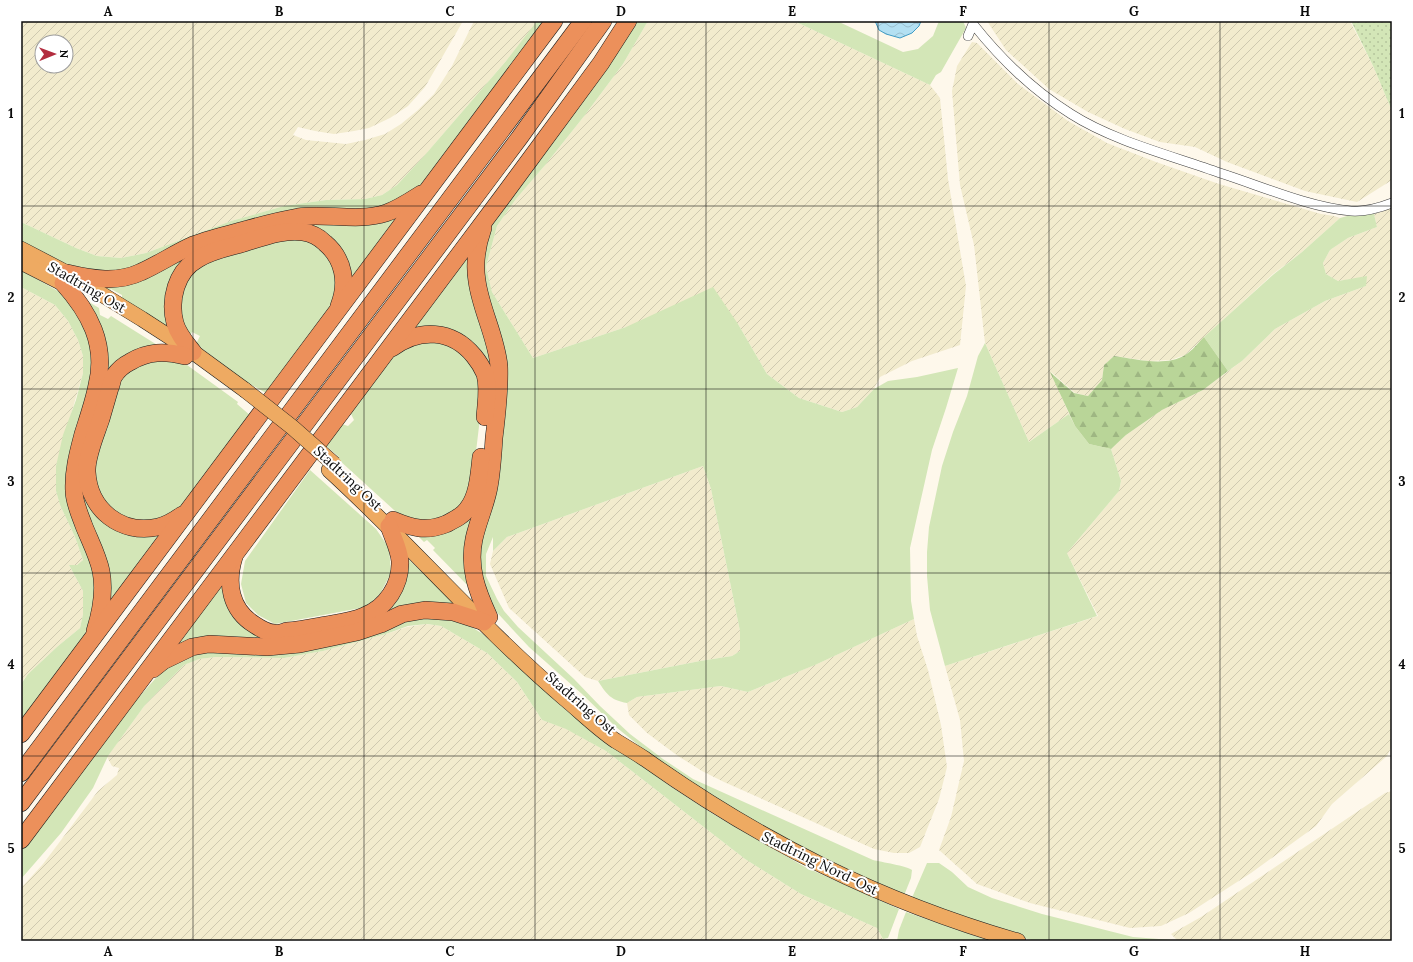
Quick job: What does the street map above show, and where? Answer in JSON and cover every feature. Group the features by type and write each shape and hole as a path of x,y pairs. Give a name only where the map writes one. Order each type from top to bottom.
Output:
{"highway":[{"path":"21,734 554,21"},
{"path":"21,773 583,21"},
{"path":"21,803 515,143 603,21"},
{"path":"21,840 140,678 601,62 628,21"},
{"path":"65,278 115,279 140,273 192,246 219,236 282,220 323,216 371,216 386,213 406,204 431,187"},
{"path":"486,620 473,576 472,557 474,540 489,488 499,393 496,344 480,298 476,266 480,238 488,214"},
{"path":"188,512 159,527 130,527 117,522 103,512 90,492 87,471 90,456 114,376 124,365 139,356 163,352 189,354 176,324 173,310 177,283 184,271 196,259 208,253 261,237 289,231 305,232 319,238 332,249 338,257 343,269 344,281 342,299 337,313"},
{"name":"Stadtring Ost","path":"21,249 65,278 142,319 243,394 292,427 331,467 391,523 486,620 619,736 637,754"},
{"name":"Stadtring Ost","path":"21,262 65,278"},
{"path":"65,278 89,316 99,347 100,364 98,383 77,455 74,475 74,493 80,516 101,570 103,585 102,603 92,641"},
{"path":"236,551 230,570 232,598 238,611 248,621 262,629 275,633 350,621 376,611 386,601 394,588 399,574 400,561 391,523 425,529 435,528 456,520 469,508 476,492 479,476 487,396 485,375 480,363 468,349 454,339 439,335 416,336 404,340 383,355"},
{"path":"140,678 163,661 192,647 203,645 267,647 300,644 357,632 381,624 402,614 425,610 453,612 486,620"},
{"name":"Stadtring Nord-Ost","path":"637,754 687,789 724,812 761,834 830,870 871,889 931,913 1018,941"}],"street":[{"path":"968,36 973,24 991,47 1027,81 1071,114 1101,130 1222,173 1327,207 1356,211 1376,209 1392,203"}],"shaded area":[{"path":"21,21 463,21 425,87 408,106 390,118 369,128 334,134 298,127 293,135 306,140 346,144 385,134 401,124 418,110 434,94 452,66 474,21 537,21 512,54 425,155 397,185 382,195 365,199 326,200 284,206 231,221 146,253 121,258 97,256 76,248 21,222"},
{"path":"648,21 794,21 930,85 940,98 948,179 966,286 960,345 912,361 880,377 874,389 857,407 842,412 799,398 767,374 738,324 626,327 533,358 492,292 486,267 497,226 516,199 585,115 623,64"},
{"path":"987,21 1350,21 1374,68 1392,111 1392,180 1357,202 1305,191 1227,162 1195,147 1160,142 1125,129 1088,112 1049,89 1006,50"},
{"path":"972,42 977,43 1018,84 1068,121 1107,143 1219,184 1321,214 1340,218 1302,252 1273,274 1185,355 1171,360 1149,361 1114,356 1104,365 1102,380 1088,396 1075,393 1051,372 1069,414 1029,442 985,343 974,245 960,185 952,91 957,66"},
{"path":"1392,208 1392,746 1387,756 1332,804 1316,826 1251,873 1189,913 1161,926 1130,928 1030,903 977,884 939,850 951,817 964,761 960,720 945,666 1098,616 1067,553 1119,491 1121,481 1111,449 1126,435 1162,410 1203,390 1242,361 1275,329 1325,301 1366,286 1352,279 1338,281 1326,274 1323,263 1330,250 1348,238 1377,227 1374,214"},
{"path":"21,287 55,305 68,321 78,340 83,356 83,373 56,466 56,491 60,505 75,537 83,560 77,565 69,565 83,591 83,614 80,628 58,646 28,674 21,683"},
{"path":"703,466 711,489 740,631 740,651 732,656 598,681 585,677 509,608 490,564 493,551 507,537"},
{"path":"914,619 917,636 928,670 941,725 947,767 939,799 920,847 909,853 894,853 874,849 724,782 702,771 678,756 647,733 629,715 627,703 637,697 721,686 748,692 817,664"},
{"path":"426,624 441,626 487,653 517,682 542,720 567,729 606,751 745,859 801,894 877,928 883,939 882,941 21,941 21,888 43,864 98,791 117,775 119,768 112,766 107,757 145,705 184,665 198,659 216,657 284,658 323,651 407,627"},
{"path":"1392,791 1392,941 1185,941 1177,940 1171,934 1201,917 1385,793"}],"green space":[{"path":"537,21 551,21 435,170 415,192 386,208 317,210 127,274 91,276 21,245 21,222 76,248 97,256 121,258 146,253 231,221 284,206 326,200 365,199 382,195 397,185 424,156 506,61"},
{"path":"634,21 648,21 623,64 585,115 516,199 497,226 486,267 492,292 533,358 626,327 713,287 738,324 767,374 799,398 842,412 857,407 874,389 888,381 917,377 958,368 932,450 910,548 911,601 914,619 815,665 748,692 721,686 637,697 627,703 610,696 598,681 732,656 740,651 740,631 711,489 703,466 507,537 493,551 493,537 486,554 486,576 504,611 518,627 630,734 693,779 873,860 912,870 911,878 903,898 768,833 648,753 616,727 582,694 529,647 490,605 477,554 503,401 480,275 488,231 498,214"},
{"path":"794,21 837,21 903,52 918,49 933,36 939,21 963,21 966,28 941,72 936,75 930,85"},
{"path":"1351,21 1392,21 1392,111 1374,68"},
{"path":"404,209 350,280 318,232 190,260 175,334 122,300 122,295 111,289 108,292 94,283 173,261 287,222"},
{"path":"1374,214 1377,227 1348,238 1330,250 1323,263 1326,274 1338,281 1367,276 1366,286 1325,301 1275,329 1242,361 1228,371 1204,337 1274,274 1302,252 1340,218 1351,215"},
{"path":"292,235 319,243 338,270 334,303 266,393 250,384 249,385 196,344 200,336 192,332 189,338 183,328 180,296 188,276 209,259"},
{"path":"475,241 495,372 473,591 433,550 435,548 427,540 424,542 413,531 433,533 481,487 491,401 479,353 409,334"},
{"path":"21,270 63,294 89,332 95,367 71,471 98,580 88,631 21,724 21,684 28,674 80,628 83,614 83,591 69,565 77,565 83,560 75,537 60,505 56,491 56,466 63,435 76,400 83,373 83,356 78,340 68,321 55,305 21,287"},
{"path":"82,298 99,308 100,315 108,319 111,316 162,348 135,354 120,364 106,388 84,463 85,487 89,498 96,509 110,523 128,531 137,533 149,533 170,528 104,616 107,577 87,516 82,508 79,482 83,449 102,387 104,356 97,327"},
{"path":"1204,337 1228,371 1203,390 1162,410 1126,435 1111,449 1089,444 1075,426 1050,372 1074,393 1088,396 1102,380 1104,365 1114,356 1150,361 1169,361 1177,359 1188,353"},
{"path":"440,340 471,357 483,393 472,485 455,514 428,525 406,519 394,510 338,459 339,457 325,445 342,424 348,426 354,420 350,412 395,353 407,345"},
{"path":"985,343 1029,442 1069,414 1075,426 1089,444 1111,449 1121,481 1119,491 1067,553 1097,616 945,666 930,610 927,576 929,527 942,466 967,396 978,356"},
{"path":"145,358 187,365 238,402 237,404 251,416 180,510 163,521 116,518 91,484 112,390 119,375"},
{"path":"310,470 376,529 389,548 391,573 380,594 366,607 275,624 258,615 246,603 241,584 245,561"},
{"path":"406,557 463,611 384,615 395,603 402,589"},
{"path":"222,583 240,624 260,638 221,636 199,637 178,645"},
{"path":"431,614 468,625 483,634 566,710 670,786 713,814 805,867 899,909 888,938 883,939 877,928 801,894 745,859 606,751 566,729 542,720 517,682 487,653 441,626 427,624 408,626 386,634 323,651 284,658 216,657 199,659 184,665 145,705 108,756 93,788 61,833 21,879 21,847 138,698 163,670 195,653 395,624"},
{"path":"927,863 939,863 952,872 968,887 992,898 1042,914 1133,937 1185,941 1035,941 1024,938 911,900"},
{"path":"906,912 990,941 897,941 899,930"}],"water":[{"path":"875,21 921,21 919,26 912,33 900,38 886,34 879,30"}]}
